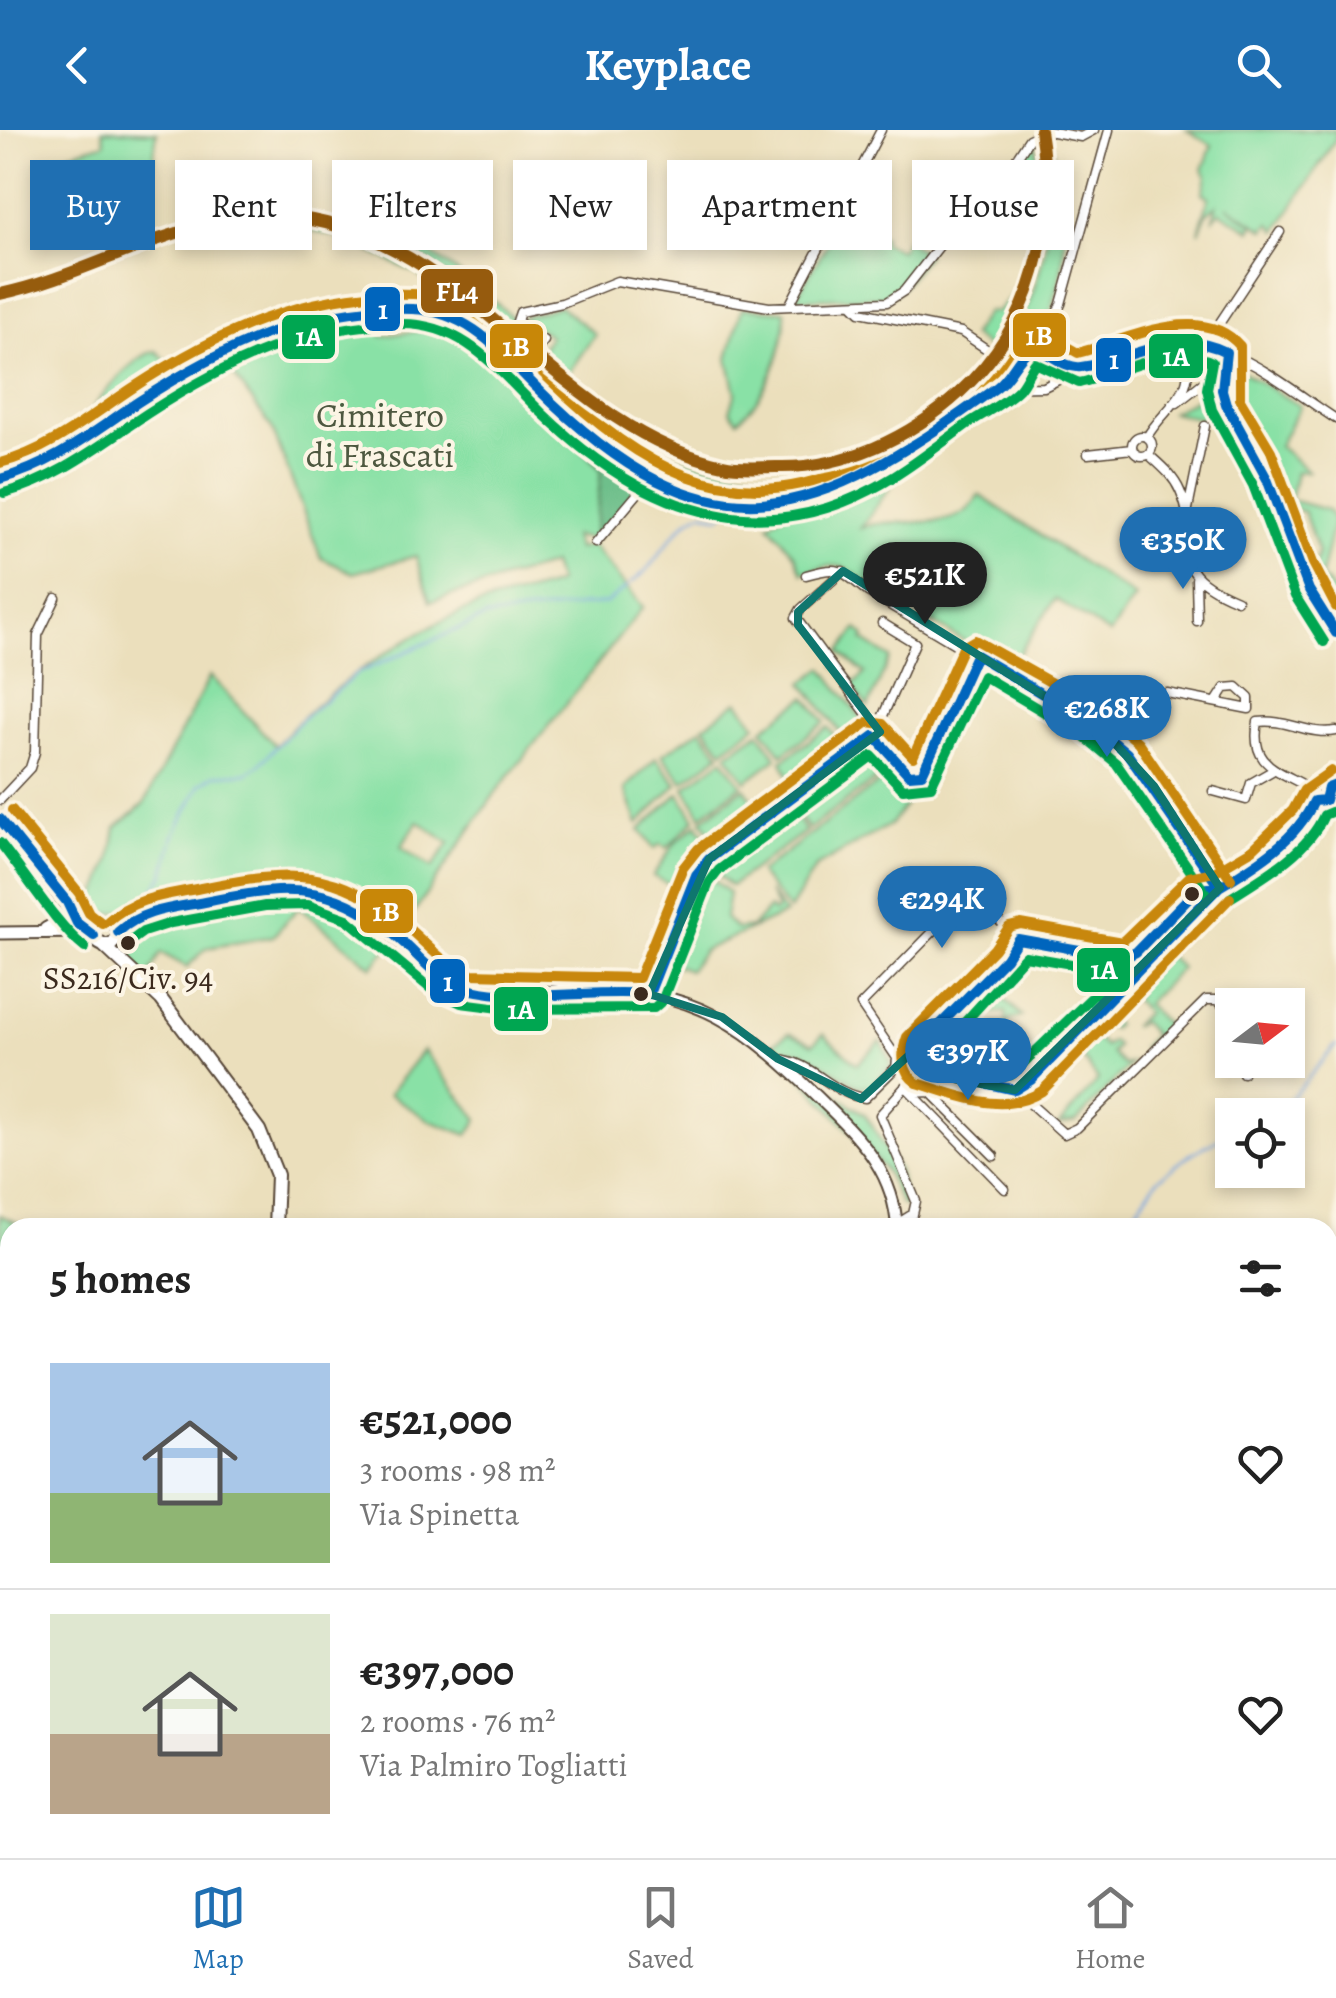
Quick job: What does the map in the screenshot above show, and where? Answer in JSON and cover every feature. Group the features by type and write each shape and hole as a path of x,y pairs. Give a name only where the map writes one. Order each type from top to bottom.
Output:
{"main road":[{"path":"0,819 82,925 162,1000 265,1139 277,1175 276,1218"},
{"path":"82,925 117,935"},
{"path":"0,933 82,925 117,935"},
{"path":"117,935 124,965"}],"street":[{"path":"789,306 881,130"},
{"path":"522,367 540,348 542,337 517,321 520,312 562,302 617,281 746,304 887,302 904,291 944,240 1000,185 1028,138 1047,131 1081,137 1094,130"},
{"path":"1049,384 1056,373 1054,322 1109,130"},
{"path":"1280,232 1213,333 1210,346 1199,357 1211,385 1258,460 1302,577 1336,634"},
{"path":"850,303 860,312 961,332 1015,368 1019,380 1030,388"},
{"path":"0,479 32,470 187,372 308,318 359,311 449,315 522,367 607,454 691,495 744,503 822,494 889,465 994,390 1054,322"},
{"path":"994,390 1015,384 1030,388 1049,384 1084,367 1166,343 1192,341 1226,352 1336,419"},
{"path":"1031,348 1043,349 1064,365 1084,367"},
{"path":"1126,357 1170,352 1208,375 1246,367 1262,372"},
{"path":"1226,352 1223,396 1229,410"},
{"path":"1169,407 1188,381 1184,358"},
{"path":"1147,437 1157,417 1204,386 1208,375"},
{"path":"1197,621 1196,579 1186,540 1186,518 1206,426"},
{"path":"1132,448 1136,438 1147,437"},
{"path":"1088,454 1132,448 1141,456 1148,454 1152,447 1147,437"},
{"path":"1148,454 1179,489 1186,518"},
{"path":"596,543 650,478"},
{"path":"806,575 828,568 843,571 868,592 1090,722 1127,753 1219,886"},
{"path":"843,571 798,612 798,625 804,641 876,727 899,766 910,776 922,774 976,655"},
{"path":"1196,579 1237,600"},
{"path":"0,800 30,768 35,752 38,635 56,598"},
{"path":"649,994 696,874 718,851 861,746 876,727 915,643 882,623"},
{"path":"1216,702 1226,688 1237,686 1249,698 1249,709 1258,722 1256,746 1272,771 1311,789"},
{"path":"1167,693 1249,709"},
{"path":"1258,722 1272,720 1318,732 1336,731"},
{"path":"1213,791 1246,800 1250,782 1272,771"},
{"path":"1311,789 1320,783 1332,787 1326,800 1314,801"},
{"path":"895,1070 898,1060 885,1036 861,1009 971,893 1018,940 1124,958 1136,952 1197,890 1241,877 1290,836 1314,801 1311,789"},
{"path":"3,848 82,925 257,890 310,888 360,909 438,975 462,988 496,993 587,989 649,994 726,1019 778,1059 873,1156 890,1185 896,1218"},
{"path":"1016,1090 1031,1080 1216,895 1219,886"},
{"path":"117,935 138,916"},
{"path":"861,1099 1006,958 1018,940"},
{"path":"1095,954 1108,963 1114,978 1112,998"},
{"path":"922,1075 1016,1090 1064,1134 1076,1128 1206,1000 1215,1000"},
{"path":"920,1045 918,1064 922,1075"},
{"path":"778,1059 802,1065 872,1106 916,1201 913,1214 908,1218"},
{"path":"880,1122 884,1106 922,1075"},
{"path":"908,1089 930,1092 994,1156"},
{"path":"908,1089 1005,1189"}],"highlighted area":[{"path":"843,571 1107,735 1154,786 1220,888 1015,1090 926,1074 909,1055 861,1099 778,1059 722,1017 649,994 709,859 880,732 798,625 798,612"}],"green space":[{"path":"102,130 157,132 153,160 47,160 105,143"},
{"path":"1187,130 1336,130 1336,139 1277,231 1270,223 1265,230 1227,206 1254,225 1251,230 1220,212 1214,218 1216,206 1207,213 1199,232 1209,197 1203,193 1207,177 1203,170 1212,145"},
{"path":"1035,142 1038,160 1029,160 1025,153"},
{"path":"312,225 332,230 332,235 312,231"},
{"path":"906,239 912,244 912,250 927,255 900,290 889,297 795,299 824,250 892,250 892,247 900,250"},
{"path":"368,250 387,250 419,268 531,354 524,359 466,315 445,307 318,308 348,301 413,304 444,297 417,274"},
{"path":"404,250 425,250 452,268 524,329 538,345 535,350 431,262"},
{"path":"1030,250 1034,250 1017,301 992,351 971,335 987,312 996,312 1013,294 1026,271"},
{"path":"1064,250 1058,287 1041,337 1019,347 1010,358 1002,356 1028,304 1044,251"},
{"path":"560,306 595,334 567,375 539,353 550,336 522,317"},
{"path":"742,308 785,311 773,371 758,398 738,420 730,411 736,393 728,358"},
{"name":"Cimitero di Frascati","path":"460,325 489,346 548,404 545,411 555,411 583,438 581,448 601,470 599,510 592,539 573,536 577,549 592,546 643,607 496,792 399,934 343,890 295,877 239,883 97,915 91,910 111,859 116,828 144,804 210,676 276,746 316,705 395,647 476,606 558,583 552,564 430,602 416,556 353,573 321,558 272,428 227,366 304,341 298,333 327,327 381,326 382,336","holes":["418,821 449,843 432,868 401,847"]},
{"path":"156,351 176,369 74,437 122,374"},
{"path":"996,358 1007,368 1002,380 876,468 813,491 747,498 681,487 621,457 595,437 526,367 534,359 622,431 684,459 733,471 783,473 831,466 877,451 920,428 960,397"},
{"path":"1243,372 1300,406 1279,446 1308,471 1296,472 1290,500 1328,510 1334,521 1321,576 1336,594 1336,612 1331,615 1310,578 1318,553 1304,512 1283,506 1267,460 1226,393 1229,378"},
{"path":"1207,393 1239,444 1232,443 1232,437 1215,433 1217,422 1172,412"},
{"path":"583,438 643,482 594,540 601,470 581,448"},
{"path":"909,460 861,528 957,516 979,495 1135,597 1110,634 1055,599 1010,667 865,584 844,567 829,566 802,573 795,555 769,524 795,505 838,496"},
{"path":"857,629 865,636 863,640 890,658 868,707 834,664 856,683 865,673 840,652"},
{"path":"823,668 871,731 851,746 803,683"},
{"path":"806,697 825,722 782,755 763,729"},
{"path":"738,701 756,725 723,751 704,726"},
{"path":"828,727 846,750 794,788 782,761"},
{"path":"701,729 720,754 683,782 662,755"},
{"path":"759,732 777,758 746,781 727,755"},
{"path":"865,751 883,774 809,829 791,805"},
{"path":"656,758 677,784 638,824 625,789"},
{"path":"723,759 742,785 701,816 685,787"},
{"path":"898,768 916,791 891,824 816,867 789,910 759,873"},
{"path":"744,788 762,812 719,846 702,820"},
{"path":"679,793 695,819 667,848 660,844 654,849 640,830"},
{"path":"788,807 806,831 731,886 710,869"},
{"path":"697,824 713,849 694,868 683,891 653,876 675,843"},
{"path":"706,874 729,893 725,918 736,929 752,927 769,908 773,912 777,909 769,892 785,914 704,950 689,970 669,963"},
{"path":"276,896 308,900 337,910 363,925 388,947 372,967 299,907 273,936 207,948 187,967 161,953 148,977 124,954 122,933 128,927"},
{"path":"1167,954 1181,968 1146,1004 1168,1026 1145,1050 1142,1047 1154,1035 1142,1022 1132,1027 1146,1013 1133,999 1138,993 1131,991"},
{"path":"990,985 1022,1016 1009,1021 1006,1039 996,1040 995,1024 1006,1023 1006,1012 968,1015 969,1026 982,1025 989,1066 1018,1074 1032,1060 1043,1035 1055,1046 1022,1072 1009,1079 996,1082 968,1079 928,1066 926,1053"},
{"path":"1128,994 1109,1017 1116,1025 1112,1029 1105,1022 1092,1034 1105,1047 1112,1041 1117,1046 1111,1053 1123,1065 1131,1063 1076,1122 1059,1125 1098,1080 1082,1057 1081,1040"},
{"path":"789,1033 813,1044 823,1034 857,1064 881,1041 892,1064 872,1085 860,1087 805,1053 769,1046"},
{"path":"423,1050 478,1119 468,1135 430,1121 389,1094"},
{"path":"792,1067 865,1114 898,1170 907,1206 901,1204 885,1170"}],"waterway":[{"path":"758,488 848,475 851,463"},
{"path":"631,583 692,518 703,512 720,517 728,508"},
{"path":"149,897 164,874 175,833 200,785 214,775 247,773 259,765 302,719 358,673 486,617 607,603 628,586"},
{"path":"1291,1098 1336,1045"},
{"path":"1131,1218 1157,1180 1215,1141"}],"transit line":[{"name":"FL4","path":"0,294 39,284 192,228 271,216 312,220 370,238 423,266 565,380 614,416 666,445 736,467 826,463 875,447 941,409 986,365 1006,336 1034,272 1041,238 1045,203 1040,130"},
{"name":"1B","path":"0,463 52,441 164,368 230,333 300,307 337,299 413,294 455,302 489,322 581,409 649,458 684,475 722,486 761,489 803,484 846,469 884,449 991,373 1025,334 1048,336 1078,353 1161,328 1205,326 1224,333 1240,346 1240,399 1271,451 1313,563 1336,607"},
{"name":"1","path":"0,479 55,456 170,382 235,347 303,322 374,310 412,309 450,317 481,335 599,443 657,481 711,500 764,504 817,493 873,468 997,387 1031,348 1081,367 1171,344 1207,345 1226,352 1222,390 1226,404 1267,479 1309,590 1336,633"},
{"name":"1A","path":"4,493 61,469 238,362 300,339 366,326 424,326 463,341 581,448 622,477 664,498 708,513 753,518 799,515 846,501 895,476 1014,394 1035,363 1079,383 1163,358 1197,357 1212,362 1207,389 1212,410 1253,485 1295,596 1324,642"},
{"name":"1B","path":"108,921 129,907 164,895 261,878 311,878 358,893 408,928 444,960 470,974 639,978 683,868 698,849 868,722 883,724 913,757 963,647 975,640 1098,709 1138,742 1231,879"},
{"name":"1","path":"118,932 150,913 173,908 267,892 315,893 359,910 441,977 467,989 511,995 649,994 696,875 709,859 874,736 909,775 922,774 976,655 1090,722 1127,753 1219,887"},
{"name":"1A","path":"128,943 143,932 171,923 265,906 308,905 347,919 431,989 461,1003 508,1009 654,1008 662,1001 709,883 719,870 872,756 903,789 931,786 983,676 1081,734 1116,763 1207,895"},
{"name":"1B","path":"1230,898 1042,1091 1027,1099 996,1103 964,1098 917,1083 905,1068 907,1037 994,949 1009,927 1021,924 1122,942 1189,877 1214,872 1253,849 1293,810 1304,790 1331,771"},
{"name":"1","path":"1219,887 1286,840 1314,801 1325,800 1328,788 1336,785"},
{"name":"1B","path":"12,810 79,893 89,913 103,924"},
{"name":"1A","path":"1230,898 1284,862 1307,841 1324,815 1336,810"},
{"name":"1","path":"0,819 67,902 77,923 94,936"},
{"name":"1A","path":"0,843 85,948"},
{"name":"1","path":"1219,887 1031,1080 1015,1090 922,1069 917,1055 920,1045 1006,958 1018,939 1124,958 1136,952 1197,889 1219,887"},
{"name":"1A","path":"1025,956 1118,972 1011,1075 933,1057 1025,956"}],"place":[{"name":"SS216/Civ. 94","path":"128,943"}]}
